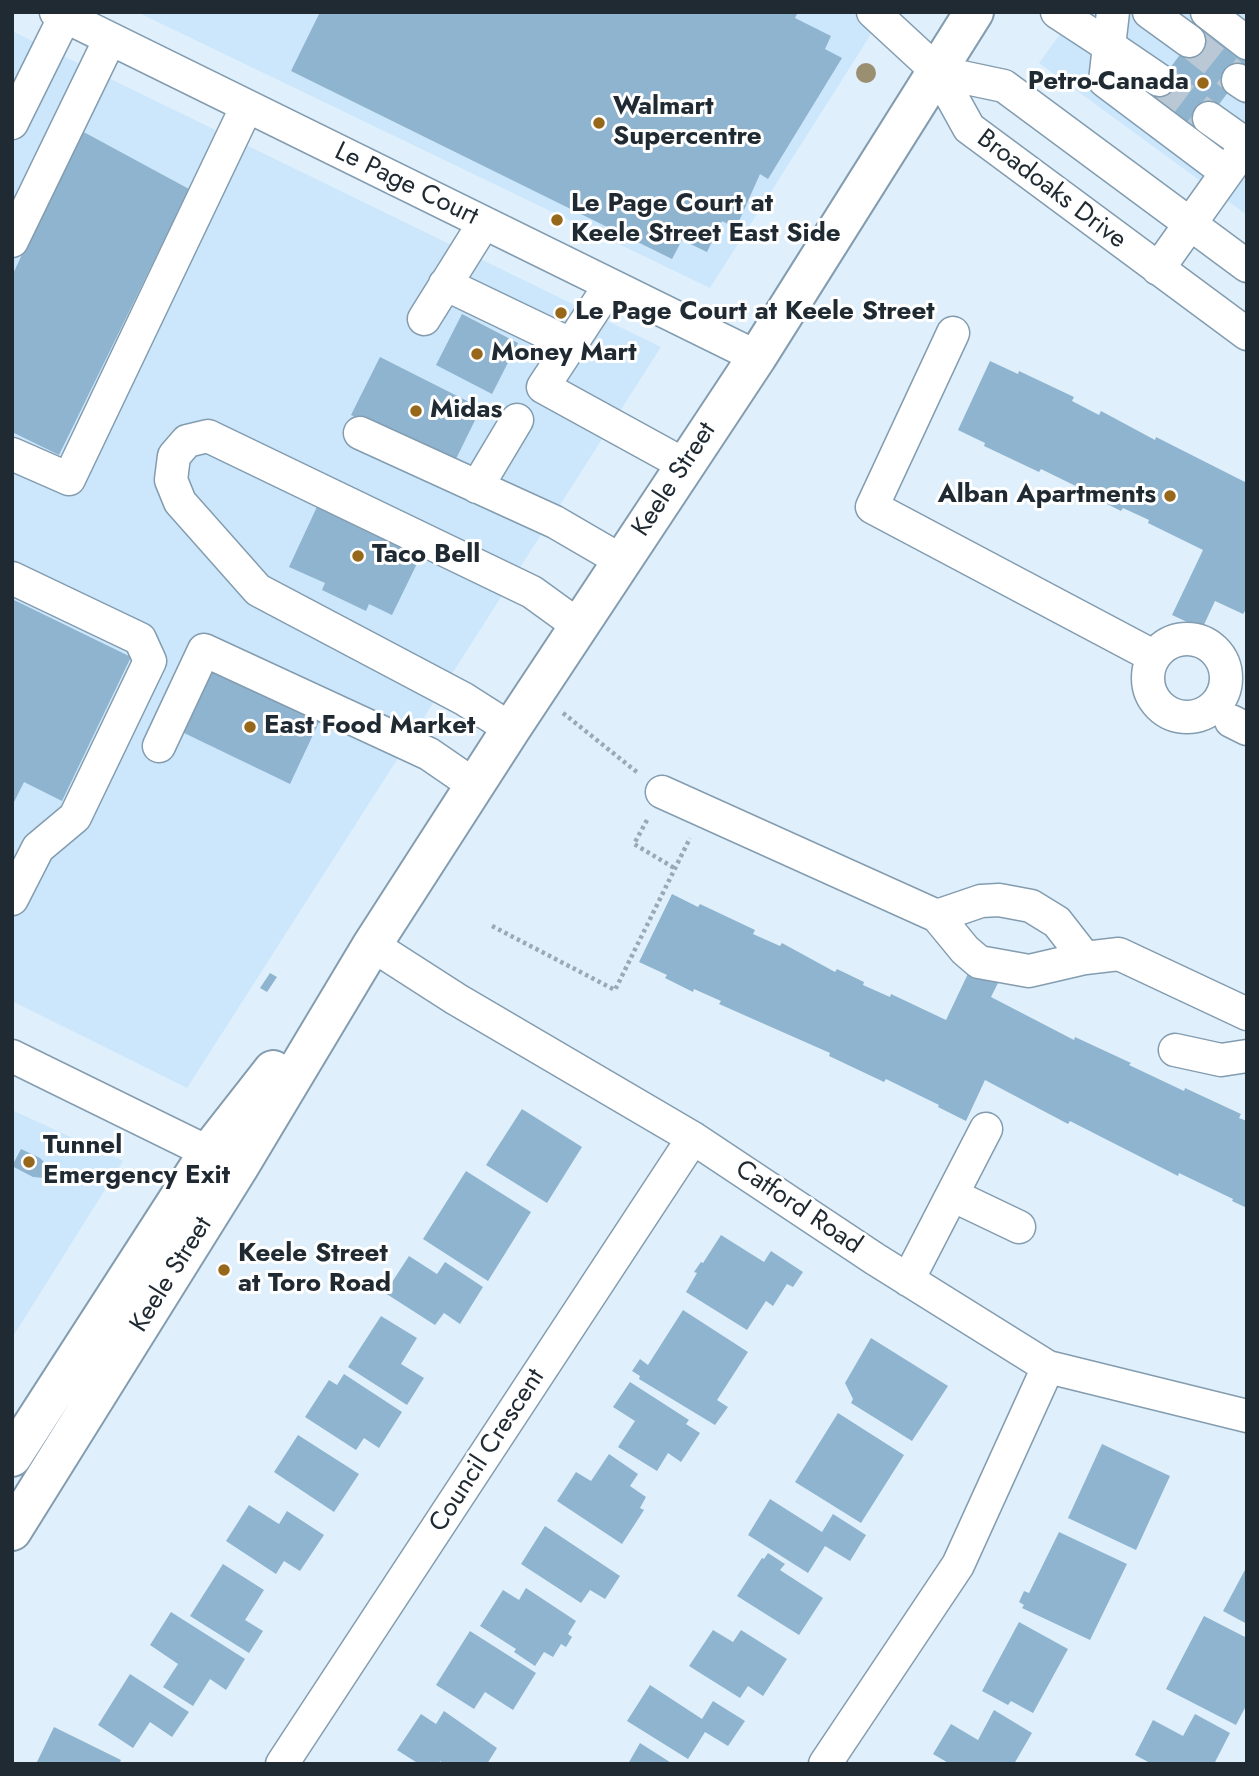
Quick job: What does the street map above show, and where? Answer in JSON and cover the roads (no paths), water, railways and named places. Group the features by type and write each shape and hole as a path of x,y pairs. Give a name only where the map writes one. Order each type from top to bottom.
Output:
{"main road":[{"name":"Keele Street","path":"18,1437 224,1160 372,945 474,785 757,357 974,12"},
{"name":"Keele Street","path":"12,1531 224,1160"}],"street":[{"path":"873,12 938,72"},
{"path":"1057,12 1159,80"},
{"path":"1113,12 1105,81 1226,172"},
{"path":"1149,12 1189,41"},
{"path":"1207,12 1247,43"},
{"path":"12,123 60,14"},
{"name":"Le Page Court","path":"60,14 757,357"},
{"path":"12,241 110,39"},
{"name":"Broadoaks Drive","path":"938,72 1004,86 1247,266"},
{"name":"Broadoaks Drive","path":"938,72 969,128 1247,334"},
{"path":"12,454 69,479 247,106"},
{"path":"1158,269 1246,145 1209,118"},
{"path":"424,319 484,223"},
{"path":"445,284 570,344"},
{"path":"610,285 543,387 685,465"},
{"path":"953,333 872,506 1153,656"},
{"path":"477,487 517,420"},
{"path":"360,433 555,522 622,561"},
{"path":"511,729 464,699 258,590 180,502 171,480 174,456 187,441 208,436 532,592 579,626"},
{"path":"12,578 140,639 150,661 75,817 38,848 12,898"},
{"path":"1198,639 1219,653 1237,681 1207,712 1187,718 1167,712 1152,697 1147,676 1153,656 1173,640 1198,639"},
{"path":"159,746 204,650 429,754 474,785"},
{"path":"662,792 937,916 965,950 979,962 1029,971 1085,958 1119,954 1247,1014"},
{"path":"937,916 981,901 999,900 1031,906 1057,922 1085,958"},
{"name":"Catford Road","path":"372,945 456,999 693,1138 908,1280 1048,1367 1247,1416"},
{"path":"1175,1050 1221,1060 1247,1055"},
{"path":"12,1056 224,1160"},
{"path":"908,1280 986,1129"},
{"name":"Council Crescent","path":"282,1764 693,1138"},
{"path":"952,1195 1020,1227"},
{"path":"825,1764 958,1565 1048,1367"}],"tunnel":[{"path":"1189,41 1238,80"},
{"path":"1159,80 1209,118"}],"place":[{"name":"Petro-Canada","path":"1203,83"},
{"name":"Walmart Supercentre","path":"599,123"},
{"name":"Le Page Court at Keele Street East Side","path":"557,220"},
{"name":"Le Page Court at Keele Street","path":"561,313"},
{"name":"Money Mart","path":"477,354"},
{"name":"Midas","path":"416,411"},
{"name":"Alban Apartments","path":"1170,496"},
{"name":"Taco Bell","path":"358,556"},
{"name":"East Food Market","path":"250,727"},
{"name":"Tunnel Emergency Exit","path":"29,1162"},
{"name":"Keele Street at Toro Road","path":"224,1270"}]}
